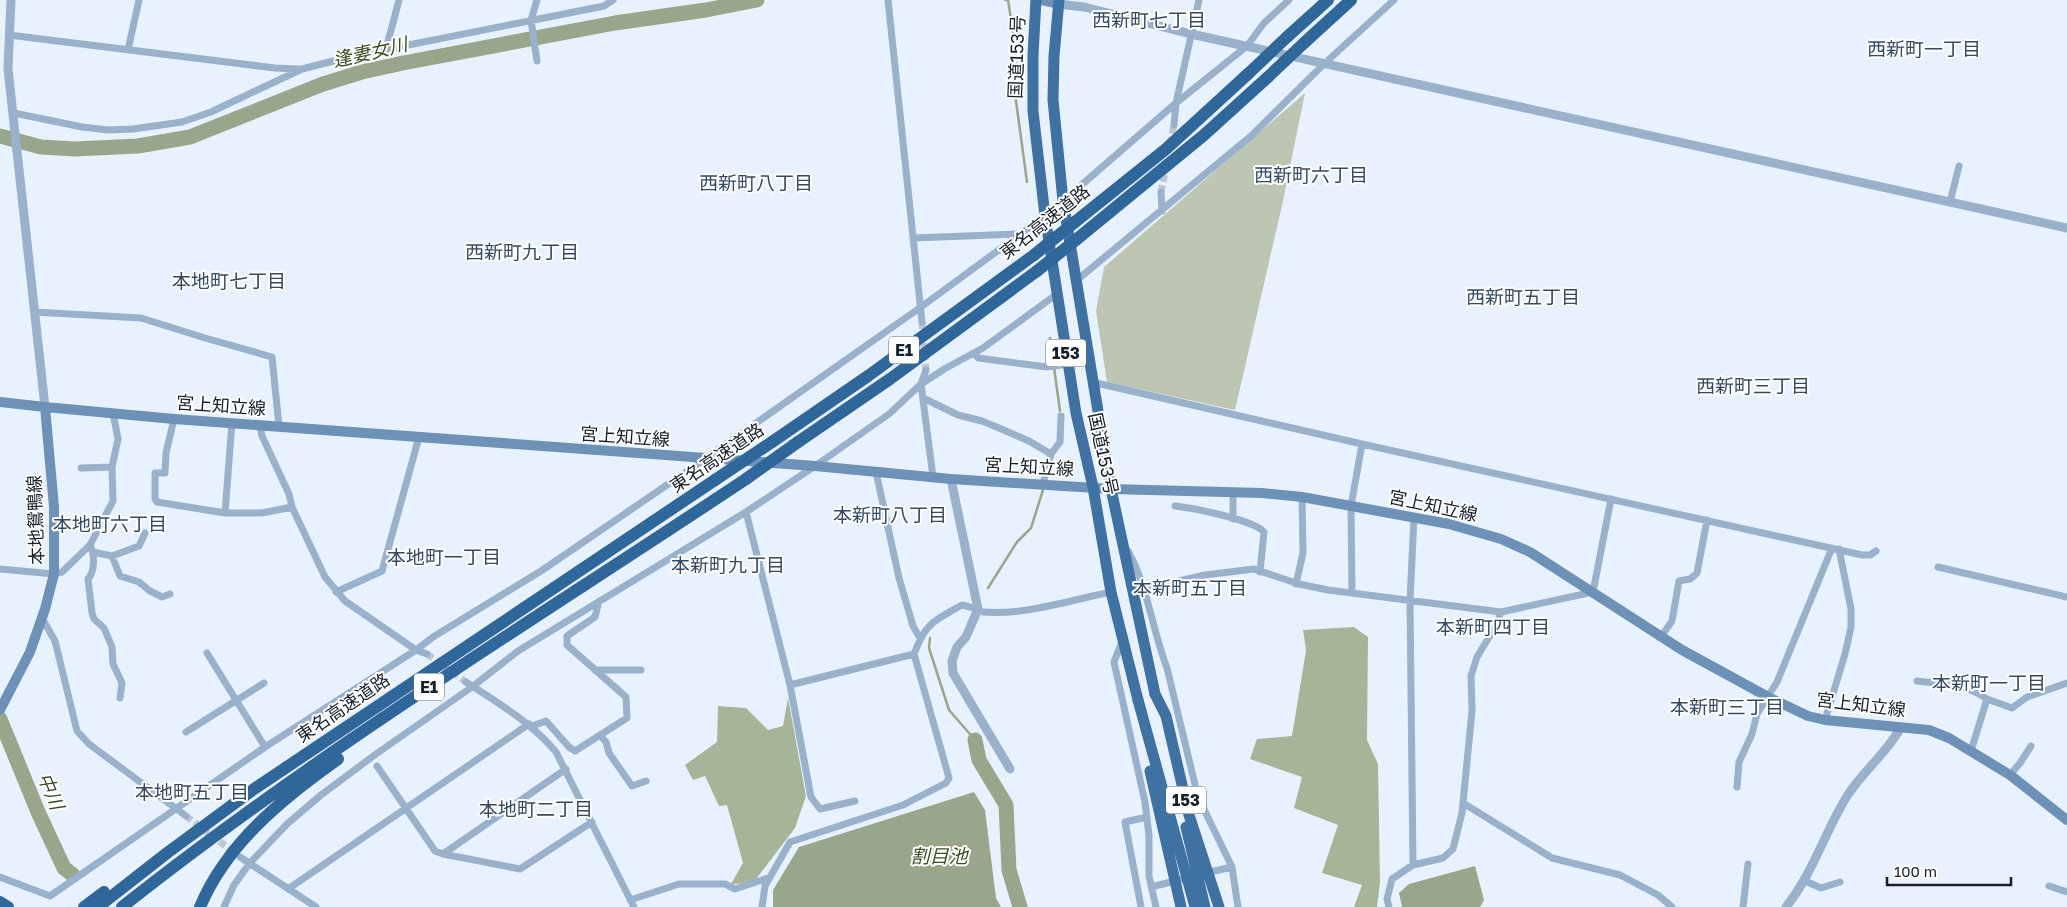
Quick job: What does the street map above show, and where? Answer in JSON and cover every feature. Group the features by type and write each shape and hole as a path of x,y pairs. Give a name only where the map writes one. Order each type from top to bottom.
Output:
{"highway":[{"name":"国道153号","path":"1036,0 1033,54 1033,111 1045,216 1076,412 1093,487 1111,592 1138,700 1195,907"},
{"name":"東名高速道路","path":"98,907 254,789 876,371 1034,255 1166,149 1328,0"},
{"name":"東名高速道路","path":"122,907 266,798 746,479 890,379 1037,272 1204,135 1351,0"},
{"name":"国道153号","path":"1058,2 1053,100 1063,201 1092,382 1110,489 1155,694 1205,907"},
{"path":"200,907 229,856 267,814 328,766 513,633"},
{"name":"153","path":"1155,694 1166,716 1189,815 1219,907"},
{"name":"153","path":"1138,700 1138,714 1181,907"},
{"path":"84,907 136,866 167,853"},
{"path":"0,902 8,907"}],"main road":[{"path":"1041,0 1058,2"},
{"name":"宮上知立線","path":"0,402 45,408 174,419 815,466 950,479 1110,489 1233,494 1262,493 1302,497 1449,524 1501,539 1530,552 1660,638 1808,716 1825,720 1934,731 1949,738 2010,775 2067,820"},
{"name":"本地鴛鴨線","path":"1,708 30,652 54,574 54,507 45,408"}],"street":[{"path":"11,0 8,69 45,408"},
{"path":"128,50 139,0"},
{"path":"386,49 399,0"},
{"path":"537,0 531,22 537,57"},
{"path":"14,116 108,130 162,126 182,122 211,112 302,69 386,49 531,22 604,6 613,0"},
{"path":"888,0 922,322"},
{"path":"1174,124 1176,103 1199,0"},
{"path":"1063,201 1176,103 1247,46 1264,23 1289,0"},
{"path":"1077,280 1251,136 1394,0"},
{"path":"1058,2 1190,34 2067,228"},
{"path":"9,34 275,68 302,69"},
{"path":"1950,202 1959,166"},
{"path":"1161,192 1162,211"},
{"path":"0,877 50,896 177,810 265,747 416,650 432,637 541,571 921,307 1045,216"},
{"path":"914,238 1018,234"},
{"path":"227,906 234,885 249,864 287,824 321,795 469,684 518,651 746,512 889,414 921,384 975,353 1057,294"},
{"path":"34,312 141,318 272,357 279,426"},
{"path":"975,353 978,358 1047,367 1068,364"},
{"path":"926,370 921,384 932,477"},
{"path":"1092,382 1862,555 1870,555 1876,551"},
{"path":"923,398 958,415 1000,428 1051,454"},
{"path":"0,568 54,574 62,572 91,549 113,501 112,467 118,439 113,414"},
{"path":"1043,484 1051,454 1060,442 1062,416"},
{"path":"174,419 166,453 165,473 155,473 155,499 157,502 225,513 262,513 292,507"},
{"path":"225,513 232,422"},
{"path":"260,425 262,436 289,494 292,507 316,560 336,592 367,617 416,650 427,654"},
{"path":"336,592 382,571 419,437"},
{"path":"1352,594 1351,506 1362,444"},
{"path":"81,468 112,467"},
{"path":"876,472 899,578 912,626 920,638"},
{"path":"950,479 978,610 973,625 957,647 952,661 953,674 1010,769"},
{"path":"1233,494 1233,519"},
{"path":"1296,584 1303,553 1302,497"},
{"path":"1145,589 1222,572 1254,570 1296,584 1352,594 1501,612 1593,592 1611,499"},
{"path":"1175,506 1260,527 1264,532 1260,572"},
{"path":"746,512 790,685 811,797 820,809 855,801"},
{"path":"1413,865 1410,601 1414,517"},
{"path":"1660,638 1672,621 1679,581 1690,579 1697,573 1707,520"},
{"path":"91,549 112,556 139,546 145,533"},
{"path":"1123,542 1138,570 1145,589 1160,649 1167,668 1198,798 1232,867 1238,907"},
{"path":"1737,787 1739,762 1752,734 1757,714 1769,696 1836,548"},
{"path":"1825,720 1847,647 1851,627 1851,609 1836,548"},
{"path":"91,549 93,573 88,580 92,613 94,619 104,628 112,646 113,664 122,683 120,698"},
{"path":"112,556 120,576 139,582 150,591 162,597 170,594"},
{"path":"1938,567 2067,598"},
{"path":"762,907 768,878 785,848 795,839 903,805 946,783 949,778 914,654 925,629 962,605 993,614 1031,609 1111,592"},
{"path":"288,889 530,725 546,721 569,747 575,751 627,718 626,697 566,645 567,636 595,617 599,601"},
{"path":"1389,907 1388,899 1392,878 1413,865 1443,858 1453,849 1463,803 1472,711 1471,676 1477,657 1497,624 1501,612"},
{"path":"42,618 55,641 77,730 89,744 186,816"},
{"path":"1123,638 1114,662 1141,782 1147,817 1148,876 1156,907"},
{"path":"207,653 265,747"},
{"path":"790,685 914,654"},
{"path":"595,670 641,670"},
{"path":"1917,681 1956,685 1975,691 1987,699 2012,708 2027,697 2067,683"},
{"path":"186,732 264,683"},
{"path":"469,684 530,725 544,736 556,752 632,904 679,884 725,884 735,889 768,878"},
{"path":"1971,751 1987,699"},
{"path":"1786,907 1805,882 1846,798 1860,777 1895,738 1901,727"},
{"path":"600,735 606,742 609,754 632,786 646,781"},
{"path":"2010,775 2031,746"},
{"path":"377,766 435,851 443,854 520,869 592,822"},
{"path":"443,854 566,769"},
{"path":"1463,803 1552,858 1620,875 1658,895 1672,907"},
{"path":"1141,907 1125,822 1147,817"},
{"path":"240,857 316,907"},
{"path":"1743,907 1748,864"},
{"path":"1151,887 1232,867"},
{"path":"1805,882 1821,888 1840,882"},
{"path":"2049,886 2067,892"}],"shaded area":[{"path":"1305,93 1283,201 1235,410 1107,382 1096,311 1104,267"},
{"path":"1354,627 1368,637 1367,740 1378,764 1380,882 1377,907 1354,907 1362,885 1322,873 1338,825 1294,808 1302,777 1250,759 1257,739 1292,736 1306,650 1303,630"},
{"path":"788,698 806,796 795,828 753,883 731,884 743,863 727,805 719,806 705,776 693,780 685,765 717,742 718,706 746,708 768,730 783,726"}],"water":[{"name":"割目池","path":"974,792 985,810 996,898 1001,907 773,907 773,890 799,847"},
{"path":"1475,866 1484,900 1480,907 1402,907 1399,893 1409,884"}],"waterway":[{"name":"逢妻女川","path":"0,136 41,147 75,149 138,146 190,137 323,84 362,72 615,23 706,10 757,0"},
{"path":"1005,0 1008,0 1016,51 1014,86 1027,182"},
{"path":"1050,338 1060,411"},
{"path":"988,588 1017,542 1031,528 1043,490"},
{"path":"930,638 929,648 949,710 975,740"},
{"name":"中川","path":"0,719 38,812 64,868 73,875"},
{"name":"割目池","path":"975,740 979,760 1006,805 1009,870 1020,907"}],"tunnel":[{"path":"1170,144 1174,125"},
{"path":"1161,192 1166,167"},
{"path":"922,322 926,370"},
{"path":"427,654 466,682"},
{"path":"186,816 236,854"}],"district":[{"name":"西新町七丁目","path":"1149,20"},
{"name":"西新町一丁目","path":"1924,49"},
{"name":"西新町六丁目","path":"1311,175"},
{"name":"西新町八丁目","path":"756,183"},
{"name":"西新町九丁目","path":"522,252"},
{"name":"本地町七丁目","path":"229,281"},
{"name":"西新町五丁目","path":"1523,297"},
{"name":"西新町三丁目","path":"1753,386"},
{"name":"本新町八丁目","path":"890,515"},
{"name":"本地町六丁目","path":"110,524"},
{"name":"本地町一丁目","path":"444,557"},
{"name":"本新町九丁目","path":"728,565"},
{"name":"本新町五丁目","path":"1190,588"},
{"name":"本新町四丁目","path":"1493,627"},
{"name":"本新町一丁目","path":"1989,683"},
{"name":"本新町三丁目","path":"1727,707"},
{"name":"本地町五丁目","path":"192,792"},
{"name":"本地町二丁目","path":"536,809"}]}
